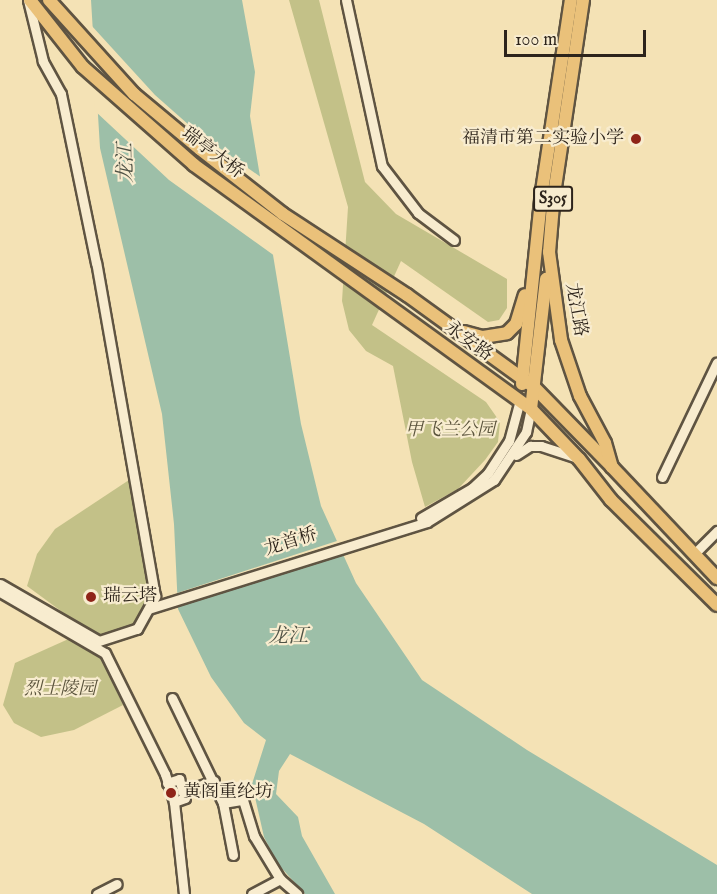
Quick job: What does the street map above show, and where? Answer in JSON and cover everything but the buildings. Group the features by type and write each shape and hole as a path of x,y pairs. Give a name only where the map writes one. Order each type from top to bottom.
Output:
{"main road":[{"name":"瑞亭大桥","path":"29,0 83,67 139,120 194,165 396,312"},
{"name":"瑞亭大桥","path":"49,0 134,93 200,149 283,214 407,295"},
{"name":"龙江路","path":"520,400 571,0"},
{"name":"龙江路","path":"583,0 554,193 549,252 561,340 580,396 605,443 612,467 717,578"},
{"path":"531,409 549,252"},
{"path":"454,329 483,337 507,333 523,310 526,289 535,272"},
{"name":"永安路","path":"407,295 534,387 612,467"},
{"name":"永安路","path":"396,312 520,400 579,459"},
{"path":"579,459 611,500 717,605"}],"street":[{"path":"0,584 99,641 137,629 151,608 156,582 94,252 61,94 43,61 29,0"},
{"path":"346,0 382,166 418,213 454,240"},
{"path":"662,477 717,362"},
{"path":"426,519 488,473 509,441 520,400"},
{"path":"511,458 526,432 531,409"},
{"path":"426,519 475,495 511,458 530,446 542,446 579,459"},
{"name":"龙首桥","path":"151,608 426,519"},
{"path":"694,554 717,531"},
{"path":"0,592 105,653 174,802 184,894"},
{"path":"172,698 223,803 233,855"},
{"path":"167,783 179,779 185,798 174,802"},
{"path":"183,792 214,781"},
{"path":"223,803 243,800 254,836 280,879 297,894"},
{"path":"252,894 280,879"},
{"path":"97,894 117,884"}],"green space":[{"name":"甲飞兰公园","path":"289,0 319,0 365,182 396,214 507,279 507,308 499,320 488,322 401,261 372,325 486,402 500,422 498,442 485,460 458,489 425,507 412,462 393,366 366,351 349,330 342,301 348,207"},
{"path":"129,480 151,580 150,603 134,628 99,639 27,586 37,554 55,529"},
{"name":"烈士陵园","path":"73,637 100,655 123,705 74,730 41,737 14,723 3,705 15,663"}],"water":[{"name":"龙江","path":"91,0 242,0 255,72 250,116 301,424 321,506 356,583 422,680 527,750 717,865 717,894 532,894 424,824 290,754 279,771 276,794 298,817 302,836 335,894 305,894 277,863 264,837 252,784 266,740 244,723 211,677 178,609 174,524 162,414 100,148"}],"pier":[{"path":"91,25 155,95 198,133 265,180 279,259 169,180 95,111"},
{"path":"340,540 345,552 175,607 174,594"}],"place":[{"name":"福清市第二实验小学","path":"636,139"},
{"name":"瑞云塔","path":"91,597"},
{"name":"黄阁重纶坊","path":"171,793"}]}
